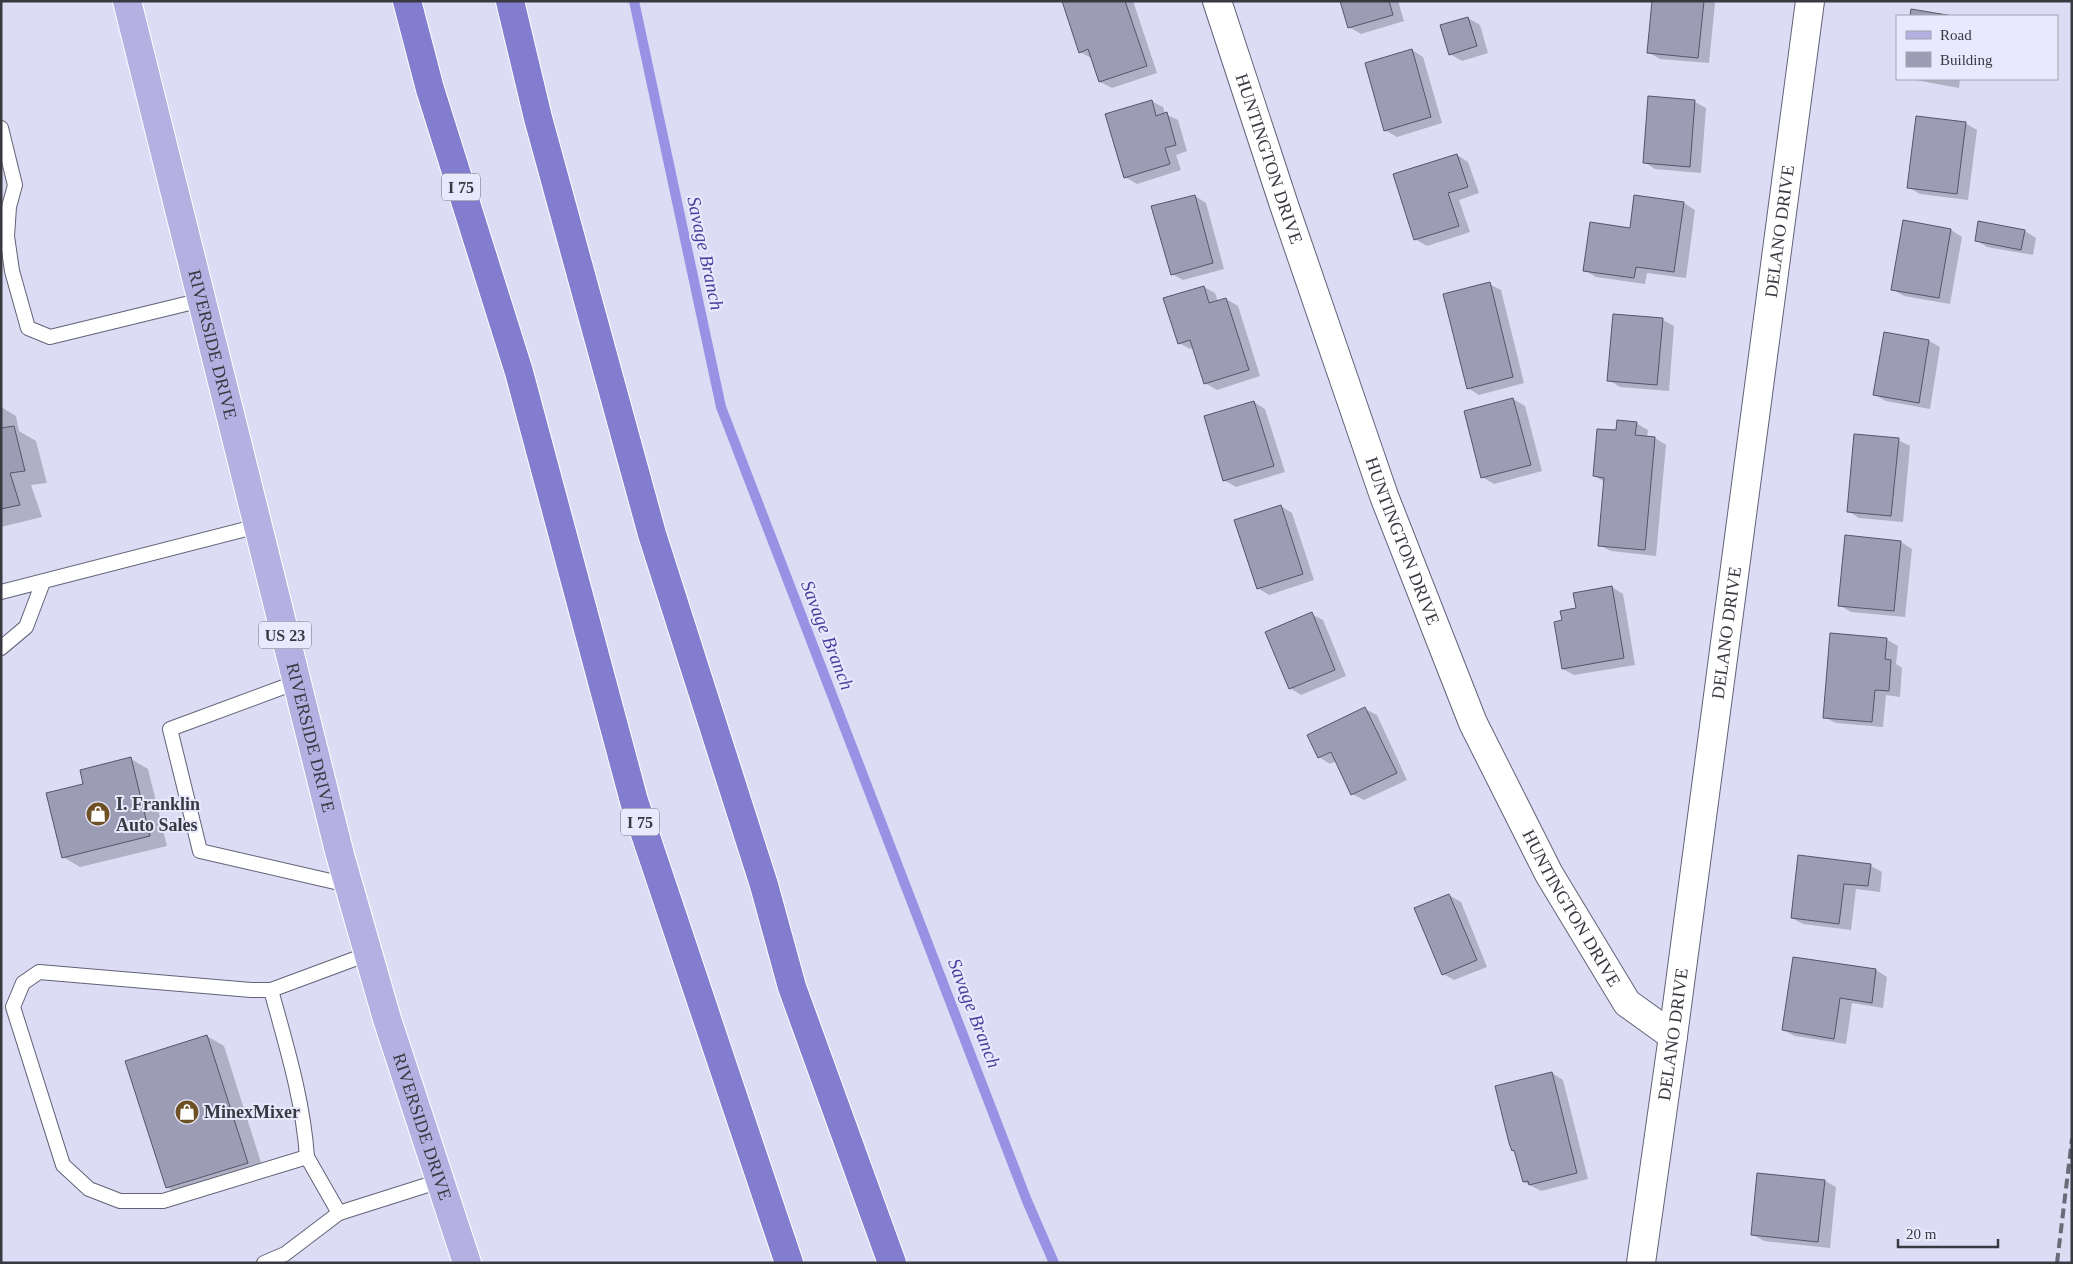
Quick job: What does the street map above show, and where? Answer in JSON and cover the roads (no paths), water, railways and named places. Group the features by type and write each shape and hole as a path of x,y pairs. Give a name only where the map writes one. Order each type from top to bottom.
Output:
{"highway":[{"name":"I 75","path":"407,1 430,89 519,372 634,801 789,1263"},
{"path":"510,1 540,127 652,534 764,885 792,987 892,1263"}],"main road":[{"name":"RIVERSIDE DRIVE","path":"127,1 348,885 387,1019 467,1263"}],"street":[{"name":"HUNTINGTON DRIVE","path":"1217,1 1284,205 1384,496 1474,723 1549,874 1627,1003 1673,1036"},
{"name":"DELANO DRIVE","path":"1640,1263 1673,1036 1810,1"}],"lane":[{"path":"1,128 15,185 9,207 7,236 12,271 28,328 50,336 202,300"},
{"path":"1,592 258,526"},
{"path":"1,648 26,627 43,582"},
{"path":"297,682 170,729 200,851 348,885"},
{"path":"307,1157 164,1201 120,1201 89,1189 63,1165 13,1007 23,983 39,972 251,990 271,990 368,954"},
{"path":"271,990 305,1124 307,1157 339,1214"},
{"path":"264,1263 285,1254 339,1214 440,1181"}],"waterway":[{"name":"Savage Branch","path":"634,1 721,407 1027,1201 1054,1263"}],"railway":[{"path":"2057,1263 2072,1139"}],"place":[{"name":"I. Franklin Auto Sales","path":"98,814"},
{"name":"MinexMixer","path":"187,1112"}]}
